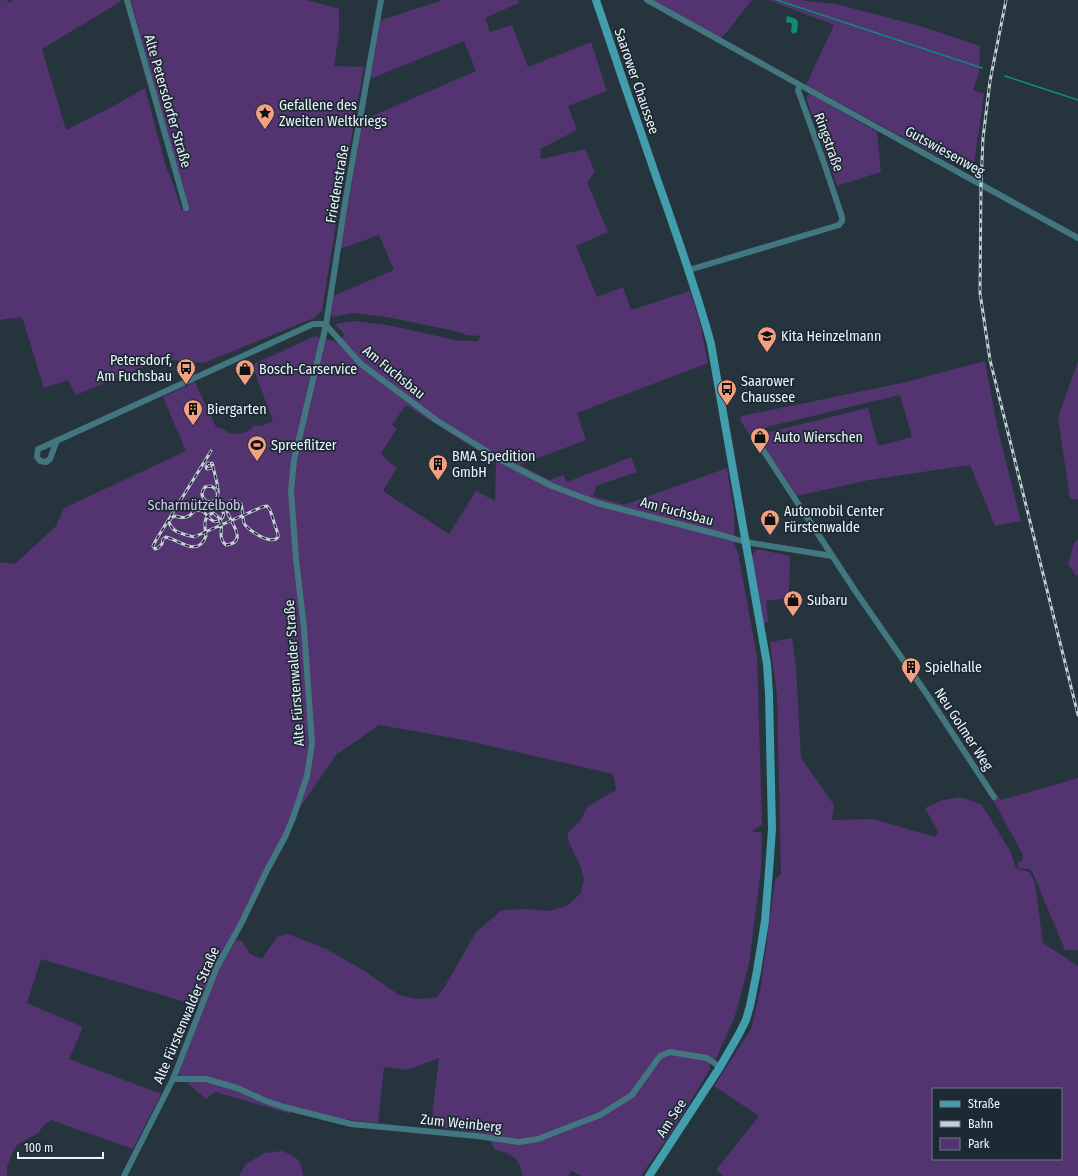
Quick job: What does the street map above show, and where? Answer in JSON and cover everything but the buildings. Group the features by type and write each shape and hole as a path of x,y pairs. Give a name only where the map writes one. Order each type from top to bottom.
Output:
{"main road":[{"name":"Saarower Chaussee","path":"596,0 704,316 711,344 768,671 770,694 772,829 765,921 757,971 746,1020 720,1066"},
{"name":"Am See","path":"649,1176 720,1066"}],"street":[{"name":"Alte Petersdorfer Straße","path":"127,0 186,208"},
{"name":"Friedenstraße","path":"326,325 345,203 381,0"},
{"path":"647,0 800,86"},
{"name":"Ringstraße","path":"689,270 839,225 842,221 842,216 798,90 800,86"},
{"name":"Gutswiesenweg","path":"800,86 1078,238"},
{"path":"57,440 50,459 46,462 40,461 37,457 38,449 57,440 313,324 326,325"},
{"name":"Am Fuchsbau","path":"326,325 361,364 436,420 504,462 552,486 597,502 745,542"},
{"name":"Alte Fürstenwalder Straße","path":"124,1176 172,1079 217,967 242,922 266,870 294,818 307,776 312,744 304,628 296,558 291,491 294,460 326,325"},
{"name":"Neu Golmer Weg","path":"759,444 832,556 926,693 994,797"},
{"path":"745,542 832,556"},
{"name":"Zum Weinberg","path":"172,1079 206,1078 237,1088 284,1107 351,1124 477,1136 519,1142 538,1139 600,1115 632,1094 660,1056 670,1052 707,1058 720,1066"}],"green space":[{"path":"0,0 7,0 8,3 14,0 120,0 120,2 42,49 66,130 112,107 145,88 166,167 182,211 184,197 131,0 307,0 339,9 339,34 334,66 364,67 322,310 314,318 204,363 163,359 76,395 68,380 44,388 22,317 0,320"},
{"name":"Scharmützelbob","path":"518,0 519,3 485,18 490,32 512,25 528,67 591,42 607,91 568,106 577,130 540,149 541,159 585,149 595,172 587,182 608,232 576,246 597,297 623,287 631,310 690,291 699,319 708,363 577,413 586,440 520,465 550,480 563,475 567,482 631,457 637,472 596,486 593,496 624,505 727,468 735,525 733,543 738,552 757,657 762,825 752,831 762,833 761,868 749,964 735,1016 715,1061 709,1060 710,1069 673,1130 641,1176 582,1176 572,1171 568,1176 523,1176 517,1160 508,1154 495,1150 487,1134 431,1126 439,1058 407,1070 384,1067 378,1123 342,1119 293,1107 291,1114 215,1092 206,1099 178,1074 219,969 236,940 242,941 250,954 262,959 277,937 288,934 326,949 363,970 399,995 416,999 436,998 444,988 476,932 502,910 527,909 548,911 567,906 581,893 584,879 580,865 568,840 568,833 580,821 588,806 616,790 613,774 464,740 379,725 336,755 290,822 199,1006 41,959 27,1003 83,1027 69,1059 161,1094 133,1149 51,1120 44,1125 38,1133 17,1145 7,1167 7,1176 0,1176 0,562 15,564 56,526 64,508 186,451 163,397 195,382 216,427 231,434 238,434 248,431 253,427 252,425 261,426 273,421 252,365 315,336 337,342 345,335 335,324 355,321 387,325 460,341 478,341 480,336 466,335 459,332 387,317 353,313 332,317 331,314 333,296 394,270 379,235 340,249 363,120 476,71 464,41 370,79 381,20 440,1","holes":["406,405 496,462 495,501 476,491 449,534 383,491 397,468 384,458 381,453 397,429 392,425"]},
{"path":"651,0 752,0 721,39"},
{"path":"768,0 798,0 836,4 920,26 980,46 979,73 973,90 984,94 974,164 938,156 806,85 834,25"},
{"path":"809,93 877,132 881,172 837,186 806,98"},
{"path":"985,361 997,426 1021,521 995,526 970,465 869,480 797,496 762,443 762,438 769,432 868,408 878,446 912,437 900,395 767,427 752,439 740,420 741,416 902,383"},
{"path":"1078,361 1078,499 1070,499 1058,417"},
{"path":"1078,539 1078,574 1076,576 1068,564 1074,543"},
{"path":"756,550 790,556 789,598 766,601 768,622 764,623 752,555"},
{"path":"792,638 796,667 801,758 834,805 832,820 873,819 935,837 938,832 925,808 943,800 961,797 982,805 1010,851 1016,868 1029,872 1035,883 1043,943 1078,966 1078,1176 723,1176 716,1170 759,1116 714,1086 751,1029 760,991 775,880 781,874 777,696 770,642"},
{"path":"1078,778 1078,950 1065,950 1032,871 1019,868 1017,863 1022,860 1023,855 992,798 997,795 1001,800"},
{"path":"282,1151 297,1159 301,1166 303,1176 239,1176 245,1165 264,1153"}],"shaded area":[{"path":"787,16 796,19 798,23 797,32 793,34 791,31 792,24 786,22"}],"waterway":[{"path":"777,0 982,68"},
{"path":"1005,76 1078,100"}],"railway":[{"path":"1006,0 990,81 983,138 980,293 990,360 1078,715"},
{"path":"211,451 156,540 153,546 155,549 162,544 163,539 166,537 188,546 198,546 203,542 206,536 206,533 205,529 206,519 207,517 210,515 213,513 218,517 221,521 221,525 221,529 221,537 223,541 226,545 233,543 237,536 236,531 231,521 229,515 227,511 227,505 229,502 234,500 241,504 242,514 243,516 245,525 261,537 272,540 278,537 270,510 267,506 245,514 236,518 228,522 220,526 211,530 203,533 194,537 173,529 169,522 171,518 175,516 186,517 191,515 195,510 204,512 206,515 208,517 212,521 215,522 220,520 223,517 223,511 219,503 218,496 217,495 217,490 211,486 205,487 202,496 206,501 212,502 216,499 217,497 218,495 217,484 215,475 213,467 212,464 208,463 206,467 207,469 211,468 213,465 212,463"}],"place":[{"name":"Gefallene des Zweiten Weltkriegs","path":"265,130"},
{"name":"Kita Heinzelmann","path":"767,353"},
{"name":"Petersdorf, Am Fuchsbau","path":"186,385"},
{"name":"Bosch-Carservice","path":"245,386"},
{"name":"Saarower Chaussee","path":"727,406"},
{"name":"Biergarten","path":"193,426"},
{"name":"Auto Wierschen","path":"760,454"},
{"name":"Spreeflitzer","path":"257,462"},
{"name":"BMA Spedition GmbH","path":"438,481"},
{"name":"Automobil Center Fürstenwalde","path":"770,536"},
{"name":"Subaru","path":"793,617"},
{"name":"Spielhalle","path":"911,684"}]}
